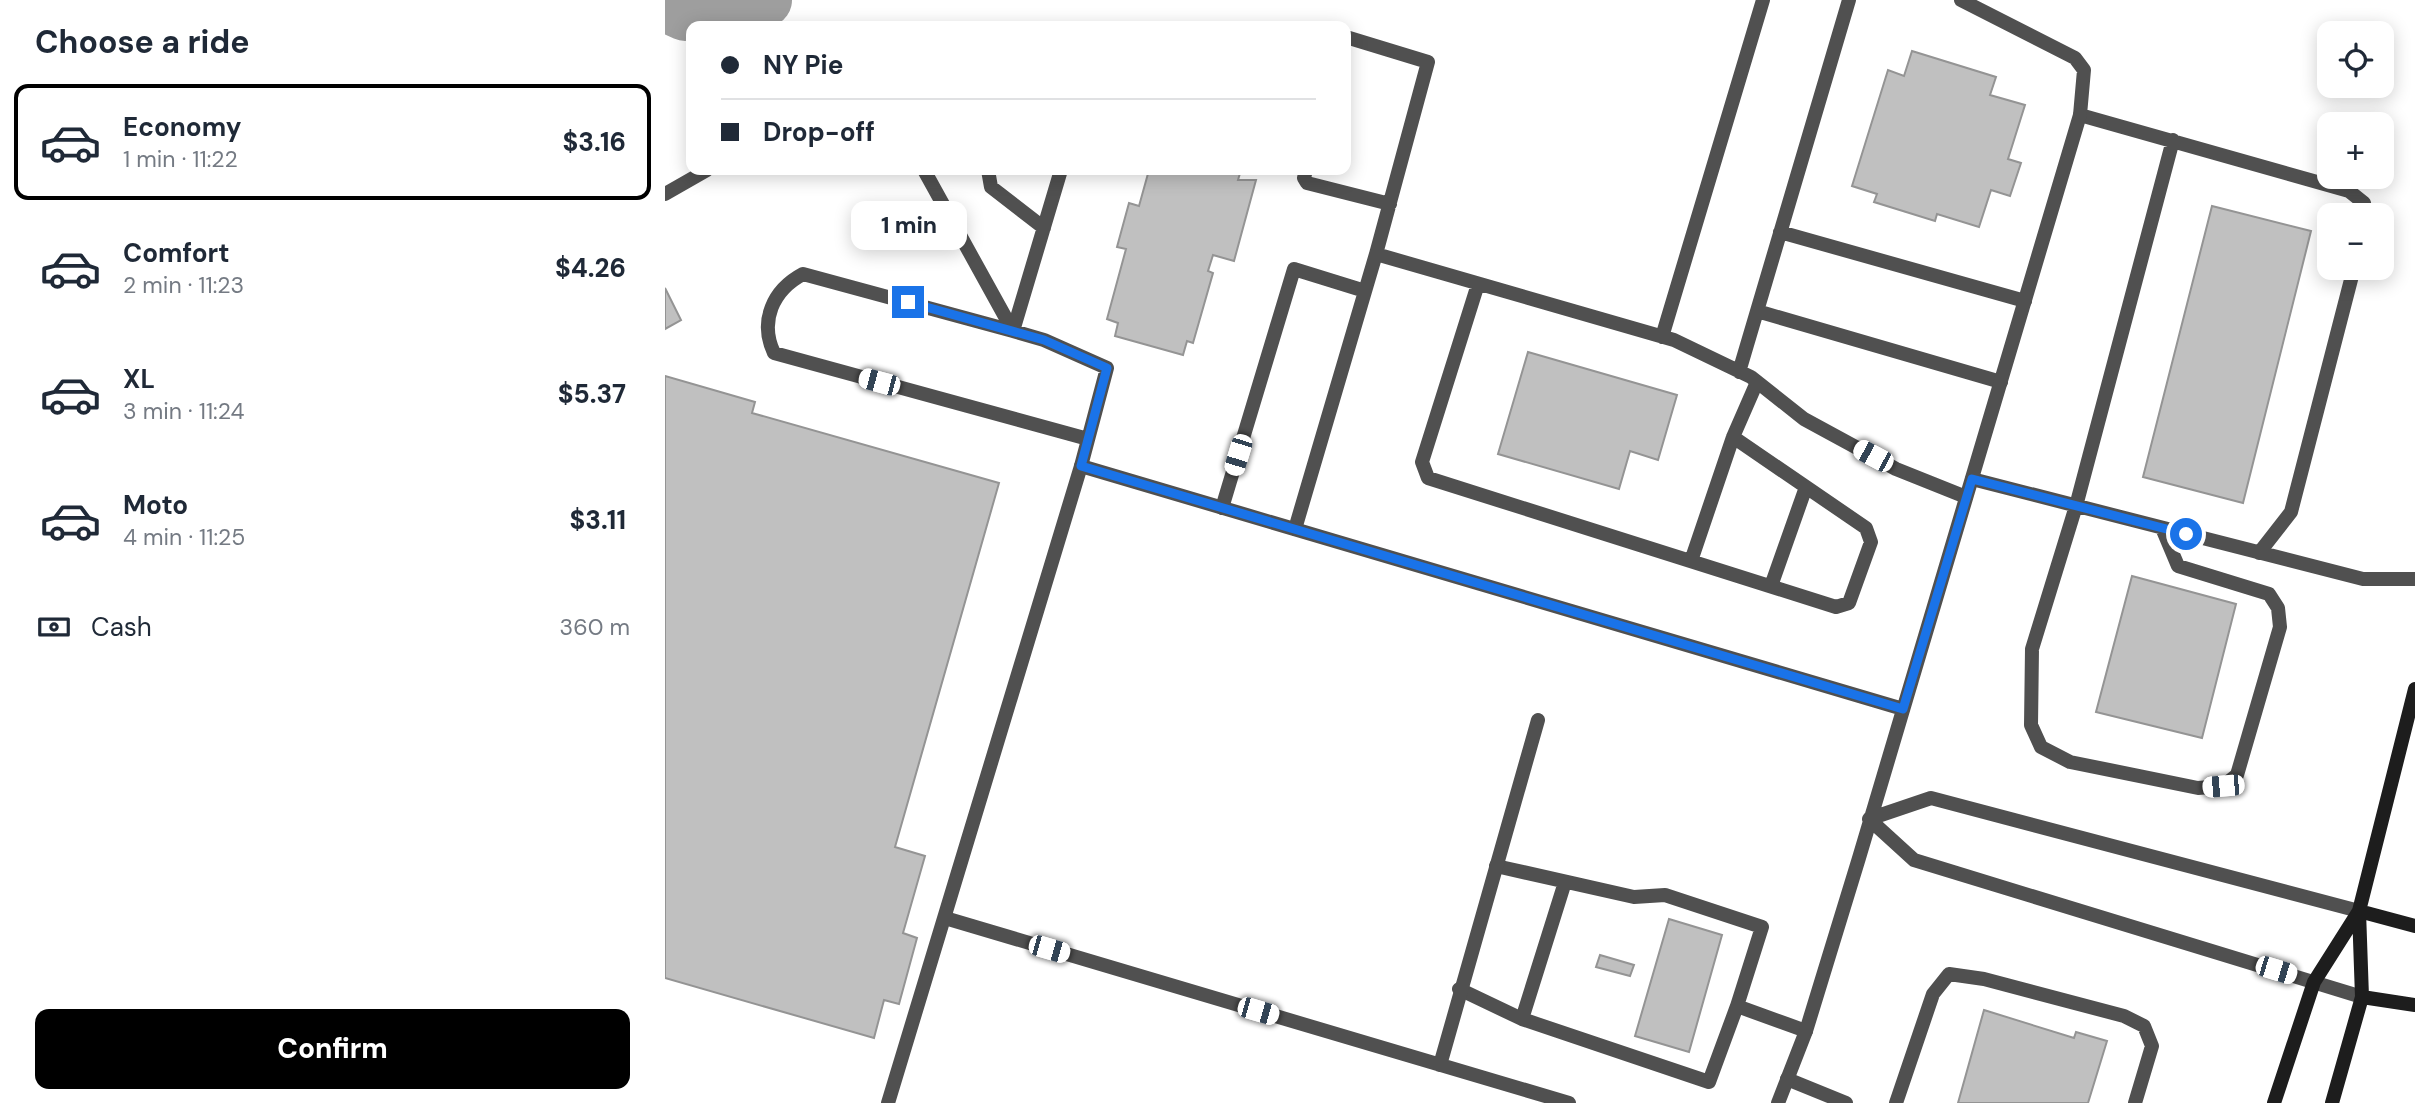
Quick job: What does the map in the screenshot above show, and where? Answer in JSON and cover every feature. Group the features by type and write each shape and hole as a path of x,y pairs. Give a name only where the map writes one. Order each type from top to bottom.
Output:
{"main road":[{"path":"2332,1103 2362,997 2359,911 2415,690"},
{"path":"2359,911 2415,926"},
{"path":"2274,1103 2314,982 2359,911"},
{"path":"2362,997 2415,1005"}],"street":[{"path":"1662,337 1763,0"},
{"path":"1739,372 1849,0"},
{"path":"1778,1103 1806,1031 2080,115 2084,70 2075,58 1961,0"},
{"path":"1295,529 1376,254 1428,62 1351,40"},
{"path":"2080,115 2349,191 2364,203"},
{"path":"2162,528 2178,566 2269,594 2278,608 2280,627 2237,775 2223,786 2198,788 2070,762 2041,747 2031,725 2032,649 2076,506 2173,140"},
{"path":"665,194 698,175"},
{"path":"927,175 1013,331"},
{"path":"989,175 991,187 1044,228"},
{"path":"1013,331 1060,175"},
{"path":"1307,176 1390,204"},
{"path":"1780,232 2025,301"},
{"path":"1376,254 1662,337 1757,382 1804,419 1896,469 1966,497"},
{"path":"1222,508 1294,269 1365,290"},
{"path":"888,1103 1081,466 1107,368 1044,340 803,274 784,283 776,295 767,339 774,353 1088,439"},
{"path":"2259,552 2291,512 2351,280"},
{"path":"1478,284 1422,462 1428,478 1836,607 1849,603 1871,542 1866,528 1733,437"},
{"path":"1757,311 2001,382"},
{"path":"1691,561 1733,437 1757,382"},
{"path":"1081,466 1903,709"},
{"path":"1972,479 2363,579 2415,579"},
{"path":"1771,586 1806,487"},
{"path":"1440,1065 1459,989 1538,720"},
{"path":"1869,819 1931,798 2359,911"},
{"path":"1869,819 1914,860 2362,997"},
{"path":"1459,989 1522,1019 1709,1082 1762,927 1665,895 1634,897 1496,866"},
{"path":"1522,1019 1565,882"},
{"path":"945,918 1569,1103"},
{"path":"1896,1103 1933,994 1949,974 1984,979 2124,1016 2144,1026 2152,1046 2135,1103"},
{"path":"1737,1006 1806,1031"},
{"path":"1787,1079 1846,1103"}],"building":[{"path":"1912,51 1996,77 1990,95 2025,105 2008,159 2021,163 2010,196 1991,190 1979,227 1937,214 1935,221 1874,202 1877,194 1852,186 1888,70 1904,76"},
{"path":"1148,175 1240,175 1238,180 1256,180 1234,261 1213,255 1208,271 1213,273 1193,343 1187,341 1183,355 1115,336 1118,323 1107,319 1126,249 1117,247 1129,203 1139,206"},
{"path":"2212,206 2311,231 2243,503 2143,477"},
{"path":"665,288 681,320 665,329"},
{"path":"1528,352 1677,395 1658,460 1630,451 1619,489 1498,454"},
{"path":"665,376 755,402 752,413 999,483 895,847 925,856 903,933 917,938 899,1004 884,1000 874,1038 665,978"},
{"path":"2132,576 2236,604 2202,738 2096,712"},
{"path":"1669,919 1722,935 1689,1052 1635,1036"},
{"path":"1600,955 1634,965 1630,976 1596,967"},
{"path":"1984,1010 2074,1038 2076,1032 2107,1041 2088,1103 1958,1103"}],"waterway":[{"path":"665,5 685,14 765,0"}],"route":[{"path":"908,302 1044,340 1107,368 1081,466 1903,709 1972,479 2186,534"}]}
